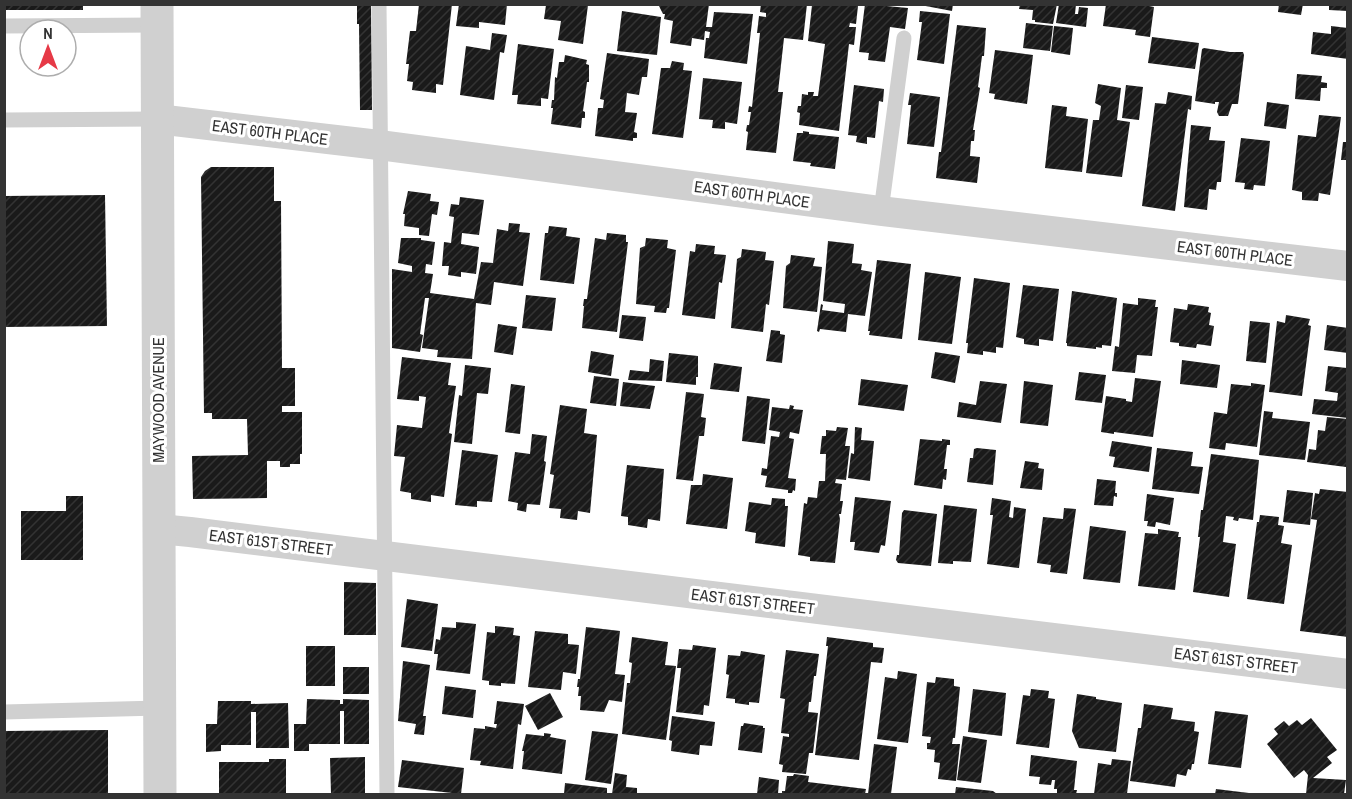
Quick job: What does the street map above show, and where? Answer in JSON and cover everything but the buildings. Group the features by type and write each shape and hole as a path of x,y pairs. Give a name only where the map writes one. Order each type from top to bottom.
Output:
{"street":[{"name":"MAYWOOD AVENUE","path":"157,15 159,795"},
{"name":"EAST 60TH PLACE","path":"157,119 379,145 881,211 1347,266"},
{"name":"EAST 61ST STREET","path":"159,530 1347,674"}],"lane":[{"path":"379,4 387,795"},
{"path":"4,26 157,15"},
{"path":"881,211 904,38"},
{"path":"4,120 157,119"},
{"path":"4,712 159,708"}]}
